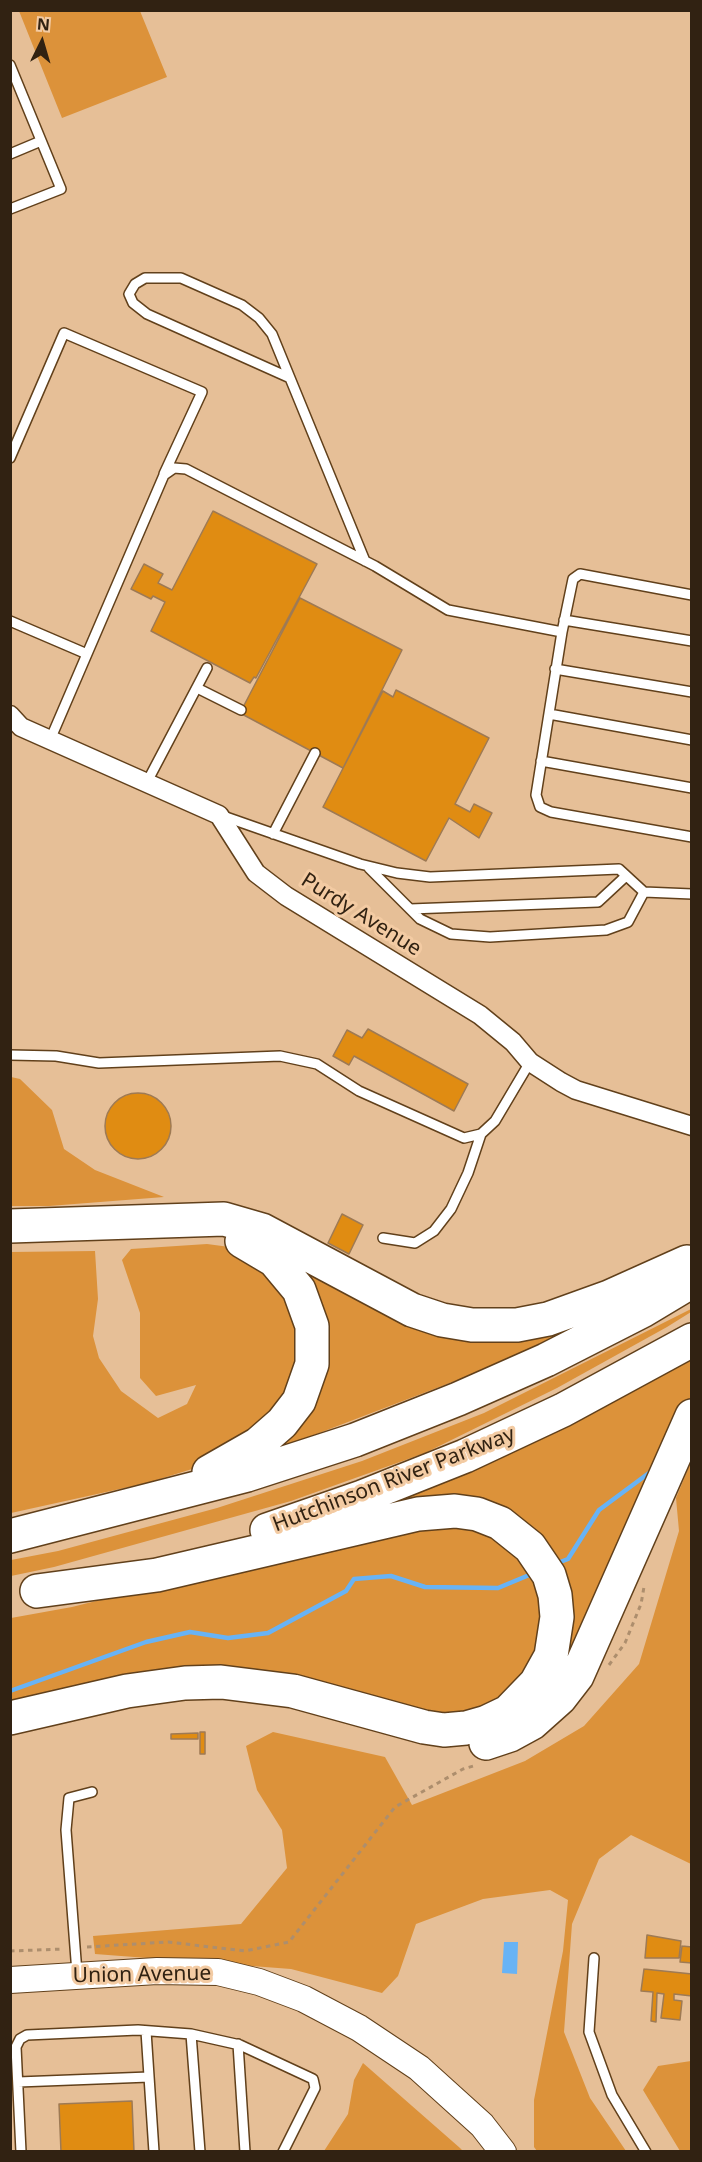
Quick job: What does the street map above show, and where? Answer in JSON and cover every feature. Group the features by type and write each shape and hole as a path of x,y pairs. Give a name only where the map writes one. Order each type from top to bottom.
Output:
{"highway":[{"path":"10,1226 198,1217 224,1219 262,1230 412,1310 442,1320 479,1326 517,1325 548,1319 609,1297 692,1260"},
{"path":"10,1242 205,1234 228,1237 251,1245 274,1260 292,1279 308,1311 313,1339 309,1377 299,1401 271,1434 245,1453 209,1472 84,1518"},
{"path":"10,1536 273,1467 398,1423 546,1360 642,1311 692,1281"},
{"name":"Hutchinson River Parkway","path":"24,1594 254,1534 362,1497 465,1456 555,1414 692,1340"},
{"path":"10,1736 159,1703 214,1698 288,1707 422,1744 462,1747 498,1740 522,1729 543,1715 577,1676 689,1421"},
{"path":"10,1718 127,1691 185,1683 220,1682 293,1691 435,1730 476,1726 499,1717 516,1705 542,1675 551,1656 556,1636 555,1595 544,1565 524,1540 500,1522 477,1514 432,1511 157,1575 24,1594"}],"street":[{"path":"14,724 219,814"},
{"name":"Purdy Avenue","path":"219,814 256,873 286,896 480,1014 513,1042 530,1062 576,1090 692,1126"},
{"name":"Union Avenue","path":"10,1980 157,1971 218,1972 259,1982 304,1999 359,2028 420,2068 482,2125 503,2151"}],"lane":[{"path":"10,65 61,189 10,209"},
{"path":"11,153 41,141"},
{"path":"290,378 147,314 133,303 129,294 135,284 146,278 181,278 242,305 259,318 272,334 365,561"},
{"path":"10,458 64,333 202,392 50,740"},
{"path":"164,475 174,468 186,469 365,561 448,610 562,632"},
{"path":"692,595 580,574 573,579 555,669 536,795 540,807 550,812 692,837"},
{"path":"564,620 692,641"},
{"path":"10,621 87,654"},
{"path":"147,782 207,668"},
{"path":"555,669 692,692"},
{"path":"196,688 241,710"},
{"path":"549,714 692,740"},
{"path":"273,834 315,753"},
{"path":"542,761 692,788"},
{"path":"219,814 368,866 430,877 607,869 619,870 644,892 692,894"},
{"path":"368,866 420,918 451,934 490,937 606,930 628,922 644,892"},
{"path":"410,909 598,902 626,876"},
{"path":"10,1055 56,1056 99,1063 280,1056 317,1064 359,1091 447,1132 464,1138 481,1134"},
{"path":"382,1238 416,1243 434,1231 451,1209 464,1182 481,1134 495,1121 530,1062"},
{"path":"77,1976 66,1830 69,1798 92,1792"},
{"path":"594,1958 589,2032 612,2095 646,2151"},
{"path":"146,2031 154,2151"},
{"path":"21,2151 16,2047 20,2039 27,2035 146,2031 191,2034 238,2044 313,2079 315,2088 283,2151"},
{"path":"191,2034 200,2151"},
{"path":"238,2044 245,2151"},
{"path":"18,2082 149,2076"}],"path":[{"path":"604,1672 625,1643 640,1604 644,1585"},
{"path":"10,1951 168,1942 245,1951 289,1942 395,1807 463,1769 482,1764"}],"shaded area":[{"path":"19,11 140,11 167,77 62,118"},
{"path":"11,1077 20,1079 52,1110 64,1149 95,1170 164,1197 49,1206 11,1206"},
{"path":"207,1244 237,1248 269,1266 301,1329 294,1374 284,1399 260,1430 205,1465 147,1483 11,1513 10,1252 95,1251 98,1299 93,1336 99,1358 121,1391 158,1418 187,1404 196,1385 156,1396 140,1378 140,1313 122,1260 131,1249"},
{"path":"285,1258 395,1312 579,1325 502,1363 267,1453 314,1391"},
{"path":"691,1309 691,1312 667,1327 557,1388 425,1453 291,1501 54,1567 11,1576 11,1560 58,1551 217,1508 362,1461 484,1413"},
{"path":"691,1355 691,1401 560,1686 561,1646 530,1533 374,1509"},
{"path":"691,1462 691,1864 631,1835 599,1859 572,1924 564,2032 590,2098 626,2151 537,2151 534,2147 534,2100 563,1951 568,1900 550,1890 483,1899 416,1924 398,1976 382,1993 291,1969 95,1954 93,1936 241,1924 287,1868 282,1830 257,1790 246,1746 273,1732 385,1757 412,1805 525,1761 584,1726 639,1664 679,1531 676,1498"},
{"path":"447,1518 517,1547 547,1600 533,1670 506,1701 438,1720 306,1682 11,1707 11,1618 72,1607 392,1527"},
{"path":"691,2061 691,2151 680,2151 643,2090 658,2066"},
{"path":"363,2063 463,2151 324,2151 348,2114 354,2080"}],"water":[{"path":"504,1942 518,1942 517,1974 502,1973"}],"building":[{"path":"213,511 317,564 256,678 254,677 250,683 151,631 165,602 153,596 151,599 131,589 144,564 163,574 158,583 172,590"},
{"path":"300,598 402,650 343,768 240,713"},
{"path":"396,690 489,738 455,804 470,812 474,804 492,813 479,838 449,818 426,861 323,807 383,691 393,697"},
{"path":"368,1029 468,1084 454,1111 354,1056 349,1065 333,1056 347,1030 362,1038"},
{"path":"132,1093 144,1093 156,1098 166,1108 171,1126 169,1139 156,1154 144,1159 132,1159 120,1154 110,1144 105,1132 105,1120 110,1108 120,1098"},
{"path":"342,1214 363,1225 349,1254 328,1243"},
{"path":"200,1732 205,1732 205,1754 200,1754"},
{"path":"198,1733 198,1739 171,1739 171,1734"},
{"path":"647,1935 681,1941 679,1958 645,1958"},
{"path":"682,1946 692,1947 692,1963 680,1962"},
{"path":"644,1969 692,1974 692,1996 674,1994 674,2000 682,2001 680,2020 661,2018 664,1994 657,1993 656,2022 651,2021 653,1992 641,1991"},
{"path":"132,2101 134,2152 61,2152 59,2104"}],"waterway":[{"path":"555,1564 568,1559 599,1510 653,1470"},
{"path":"10,1691 146,1642 190,1632 228,1638 268,1633 346,1591 354,1579 391,1576 425,1587 498,1588 534,1573"}]}
